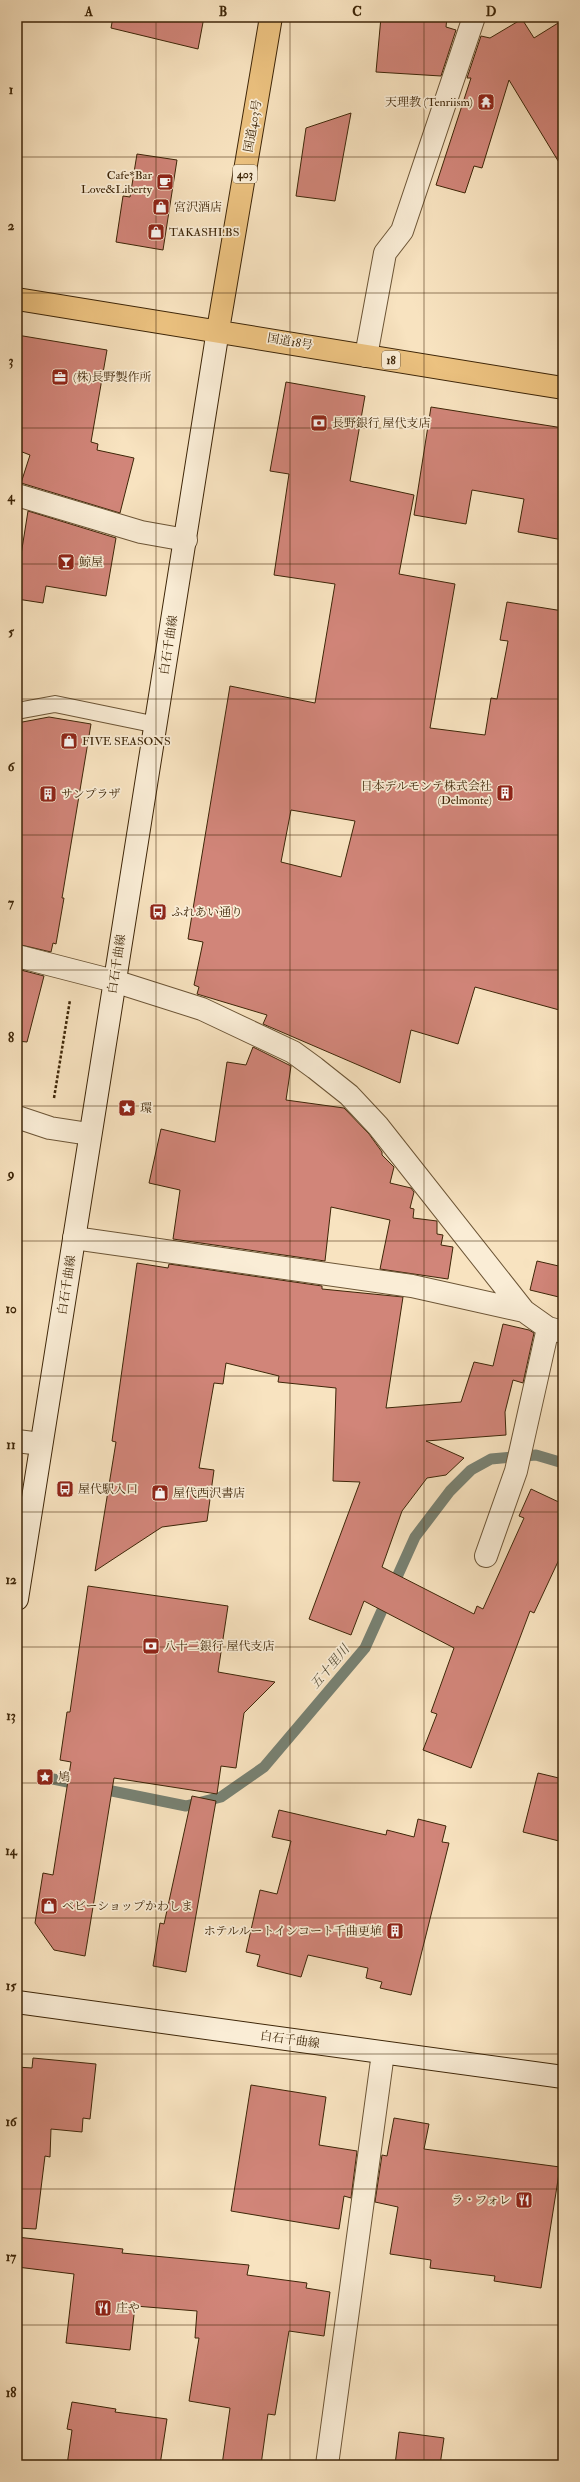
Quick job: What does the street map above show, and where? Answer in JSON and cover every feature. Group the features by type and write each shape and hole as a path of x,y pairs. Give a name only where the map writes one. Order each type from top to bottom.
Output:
{"highway":[{"name":"国道403号","path":"218,330 271,17"},
{"name":"国道18号","path":"17,299 218,330 563,388"}],"street":[{"path":"366,356 385,253 402,230 474,17"},
{"name":"白石千曲線","path":"17,1599 114,981 157,725 218,330"},
{"path":"17,495 141,532 186,540"},
{"path":"17,956 114,981 202,1009 293,1052 316,1068 349,1095 378,1126 524,1311"},
{"path":"17,1118 50,1128 90,1134"},
{"path":"74,1238 412,1286 524,1311 556,1330 521,1443 516,1471 486,1556"},
{"path":"17,1441 41,1444"},
{"name":"白石千曲線","path":"17,2002 563,2077"},
{"path":"327,2465 383,2053"}],"lane":[{"path":"17,711 55,704 157,725"}],"path":[{"path":"50,1128 70,998"}],"building":[{"path":"113,17 204,17 198,49 111,28"},
{"path":"381,17 447,17 446,27 456,30 441,76 376,72"},
{"name":"天理教 (Tenriism)","path":"522,19 534,38 563,20 563,169 509,80 482,168 474,166 465,193 436,185 471,78 467,78 481,36 490,38"},
{"path":"351,113 335,201 296,196 306,128"},
{"path":"137,154 177,160 163,250 116,242 123,196 130,197"},
{"path":"17,335 107,350 91,442 98,444 97,450 134,458 120,513 21,483 30,455 17,450"},
{"path":"286,382 365,396 350,481 414,495 399,574 455,584 430,728 485,735 491,698 497,699 508,641 500,640 507,602 563,611 563,1011 475,987 458,1044 411,1030 400,1083 263,1024 267,1015 197,994 199,987 194,985 203,942 188,939 230,686 315,703 335,584 274,575 289,474 270,471","holes":["291,810 355,821 341,877 281,862"]},
{"path":"431,407 563,428 563,540 518,532 524,499 472,490 466,524 414,515"},
{"name":"鯨屋","path":"28,511 116,538 106,596 46,586 43,603 17,599 17,580"},
{"name":"サンプラザ","path":"49,717 91,724 62,898 64,898 56,944 53,943 51,952 17,944 17,723"},
{"path":"17,969 44,976 27,1042 17,1041"},
{"path":"253,1047 291,1066 286,1100 344,1108 369,1134 382,1152 382,1155 394,1167 390,1183 411,1188 414,1192 410,1208 414,1209 413,1218 437,1221 437,1234 443,1235 441,1245 453,1247 448,1279 380,1269 390,1220 331,1207 325,1261 173,1239 180,1190 149,1183 161,1129 215,1142 227,1062 246,1065"},
{"path":"537,1261 563,1267 563,1298 530,1290"},
{"path":"137,1263 168,1268 169,1264 322,1286 322,1289 403,1297 386,1408 461,1402 474,1362 493,1366 503,1324 529,1330 534,1333 523,1383 513,1380 505,1412 506,1435 426,1441 464,1458 446,1475 427,1478 402,1511 382,1567 474,1614 477,1606 483,1609 524,1518 519,1516 531,1489 563,1504 563,1551 534,1613 530,1611 471,1768 423,1750 437,1714 431,1712 454,1648 364,1601 351,1635 309,1619 360,1482 333,1481 336,1388 278,1382 279,1376 226,1363 223,1384 214,1383 199,1468 214,1470 207,1521 162,1527 95,1571 116,1442 112,1441"},
{"path":"88,1586 228,1606 218,1672 275,1682 244,1713 236,1768 221,1766 217,1794 114,1778 85,1956 54,1950 35,1923 43,1873 53,1875 71,1762 60,1760 67,1712 70,1712"},
{"path":"538,1773 563,1779 563,1842 523,1832"},
{"path":"192,1796 216,1801 186,1972 153,1966 160,1923 164,1924"},
{"path":"279,1810 386,1835 387,1830 414,1837 418,1819 446,1826 442,1842 449,1843 411,1995 380,1988 382,1982 366,1978 368,1968 308,1955 301,1977 257,1966 260,1955 246,1952 260,1890 277,1894 291,1841 272,1837"},
{"path":"33,2058 96,2064 90,2119 83,2118 82,2132 51,2129 50,2157 45,2156 36,2229 17,2228 17,2067 32,2068"},
{"path":"251,2085 326,2097 319,2145 357,2151 351,2198 344,2196 339,2229 231,2211"},
{"path":"394,2118 429,2124 424,2149 560,2167 541,2288 494,2281 495,2276 430,2268 431,2260 390,2254 398,2207 375,2202 382,2155 387,2156"},
{"path":"17,2237 123,2249 122,2253 249,2265 247,2275 307,2283 306,2288 330,2292 324,2336 289,2331 275,2415 268,2414 261,2465 222,2465 230,2408 189,2401 199,2338 195,2338 197,2311 135,2306 130,2350 66,2343 74,2274 17,2267"},
{"path":"72,2402 116,2409 115,2412 167,2419 160,2465 67,2465 72,2430 67,2429"},
{"path":"399,2432 444,2438 440,2465 395,2465"}],"waterway":[{"name":"五十里川","path":"53,1779 186,1806 221,1797 264,1767 365,1648 415,1537 450,1491 471,1470 491,1459 536,1455 563,1463"}],"place":[{"name":"天理教 (Tenriism)","path":"486,102"},
{"name":"Cafe*Bar Love&Liberty","path":"165,182"},
{"name":"宮沢酒店","path":"161,207"},
{"name":"TAKASHI.BS","path":"156,232"},
{"name":"(株)長野製作所","path":"60,377"},
{"name":"長野銀行 屋代支店","path":"319,423"},
{"name":"鯨屋","path":"66,562"},
{"name":"FIVE SEASONS","path":"69,741"},
{"name":"日本デルモンテ株式会社 (Delmonte)","path":"505,793"},
{"name":"サンプラザ","path":"48,794"},
{"name":"ふれあい通り","path":"158,912"},
{"name":"環","path":"127,1108"},
{"name":"屋代駅入口","path":"65,1489"},
{"name":"屋代西沢書店","path":"160,1493"},
{"name":"八十二銀行 屋代支店","path":"151,1646"},
{"name":"鳩","path":"45,1777"},
{"name":"ベビーショップかわしま","path":"49,1906"},
{"name":"ホテルルートインコート千曲更埴","path":"395,1931"},
{"name":"ラ・フォレ","path":"524,2200"},
{"name":"庄や","path":"103,2308"}]}
